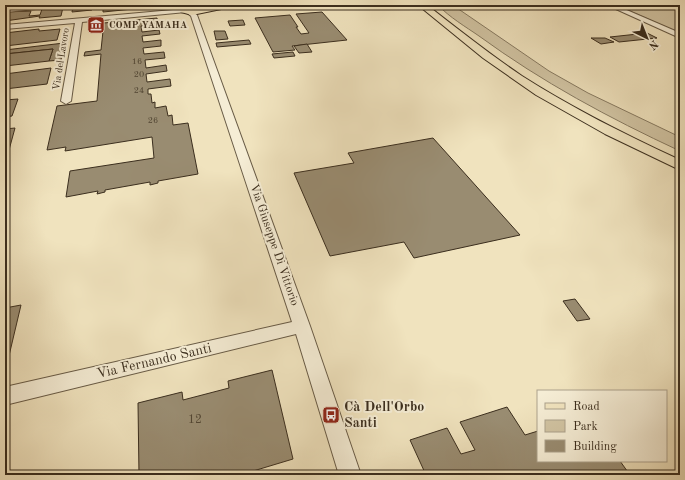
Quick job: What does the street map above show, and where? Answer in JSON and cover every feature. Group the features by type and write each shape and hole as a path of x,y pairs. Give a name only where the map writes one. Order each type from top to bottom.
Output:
{"main road":[{"path":"193,9 213,5"},
{"path":"193,9 231,5"},
{"path":"422,5 495,62 540,92 622,138 680,166"},
{"path":"434,6 493,52 540,83 600,117 680,156"}],"street":[{"path":"5,10 57,5"},
{"path":"610,5 680,36"},
{"name":"Via del Lavoro","path":"5,27 193,9"},
{"name":"Via Giuseppe Di Vittorio","path":"193,9 302,326 350,475"},
{"name":"Via del Lavoro","path":"66,101 79,20"},
{"name":"Via Fernando Santi","path":"5,396 302,326"}],"green space":[{"path":"438,5 454,5 549,71 588,93 680,137 680,151 628,126 527,69 458,22"},
{"path":"617,5 680,5 680,33 623,8"}],"building":[{"path":"93,5 92,10 72,12 73,6"},
{"path":"102,5 173,5 103,12"},
{"path":"63,7 61,16 39,18 40,16 5,21 5,12 31,11 29,16 40,15 42,9"},
{"path":"322,12 347,40 292,46 295,50 273,52 255,18 290,15 301,34 309,33 296,14"},
{"path":"157,18 158,25 141,26 142,32 159,30 160,34 142,36 143,42 161,40 161,46 143,48 144,54 164,52 165,58 145,60 146,68 166,65 167,71 146,74 147,82 170,79 171,86 148,89 148,94 151,94 152,103 155,102 155,108 166,106 168,116 172,115 173,125 188,123 198,174 158,181 158,183 150,185 150,182 105,190 105,192 97,194 98,191 66,197 70,171 154,158 152,137 65,151 66,147 47,150 57,106 97,101 101,54 84,56 85,52 101,50 103,31 92,32 93,24"},
{"path":"243,20 245,25 230,26 228,21"},
{"path":"39,29 39,31 60,29 57,40 5,46 5,33"},
{"path":"214,31 225,31 228,39 216,40"},
{"path":"647,33 657,38 619,42 610,37"},
{"path":"591,38 605,38 614,42 601,44"},
{"path":"249,40 251,44 217,47 216,43"},
{"path":"64,43 61,60 49,61 53,49 5,54 5,50"},
{"path":"307,44 312,52 299,53 294,46"},
{"path":"53,49 49,61 5,66 5,54"},
{"path":"293,52 295,56 274,58 272,54"},
{"path":"51,68 47,84 5,89 5,74"},
{"path":"18,99 12,116 5,117 5,100"},
{"path":"15,128 9,150 5,150 5,129"},
{"path":"433,138 520,235 414,258 404,242 330,256 294,173 354,163 348,153"},
{"path":"575,299 590,319 577,321 563,301"},
{"path":"21,305 8,360 5,360 5,308"},
{"path":"272,370 293,459 240,475 139,475 138,403 182,392 183,400 229,388 228,381"},
{"path":"507,407 525,435 537,431 537,462 621,462 630,475 426,475 410,440 447,428 461,454 475,450 460,422"}],"place":[{"name":"COMP YAMAHA","path":"96,25"},
{"name":"Cà Dell'Orbo Santi","path":"331,415"}]}
